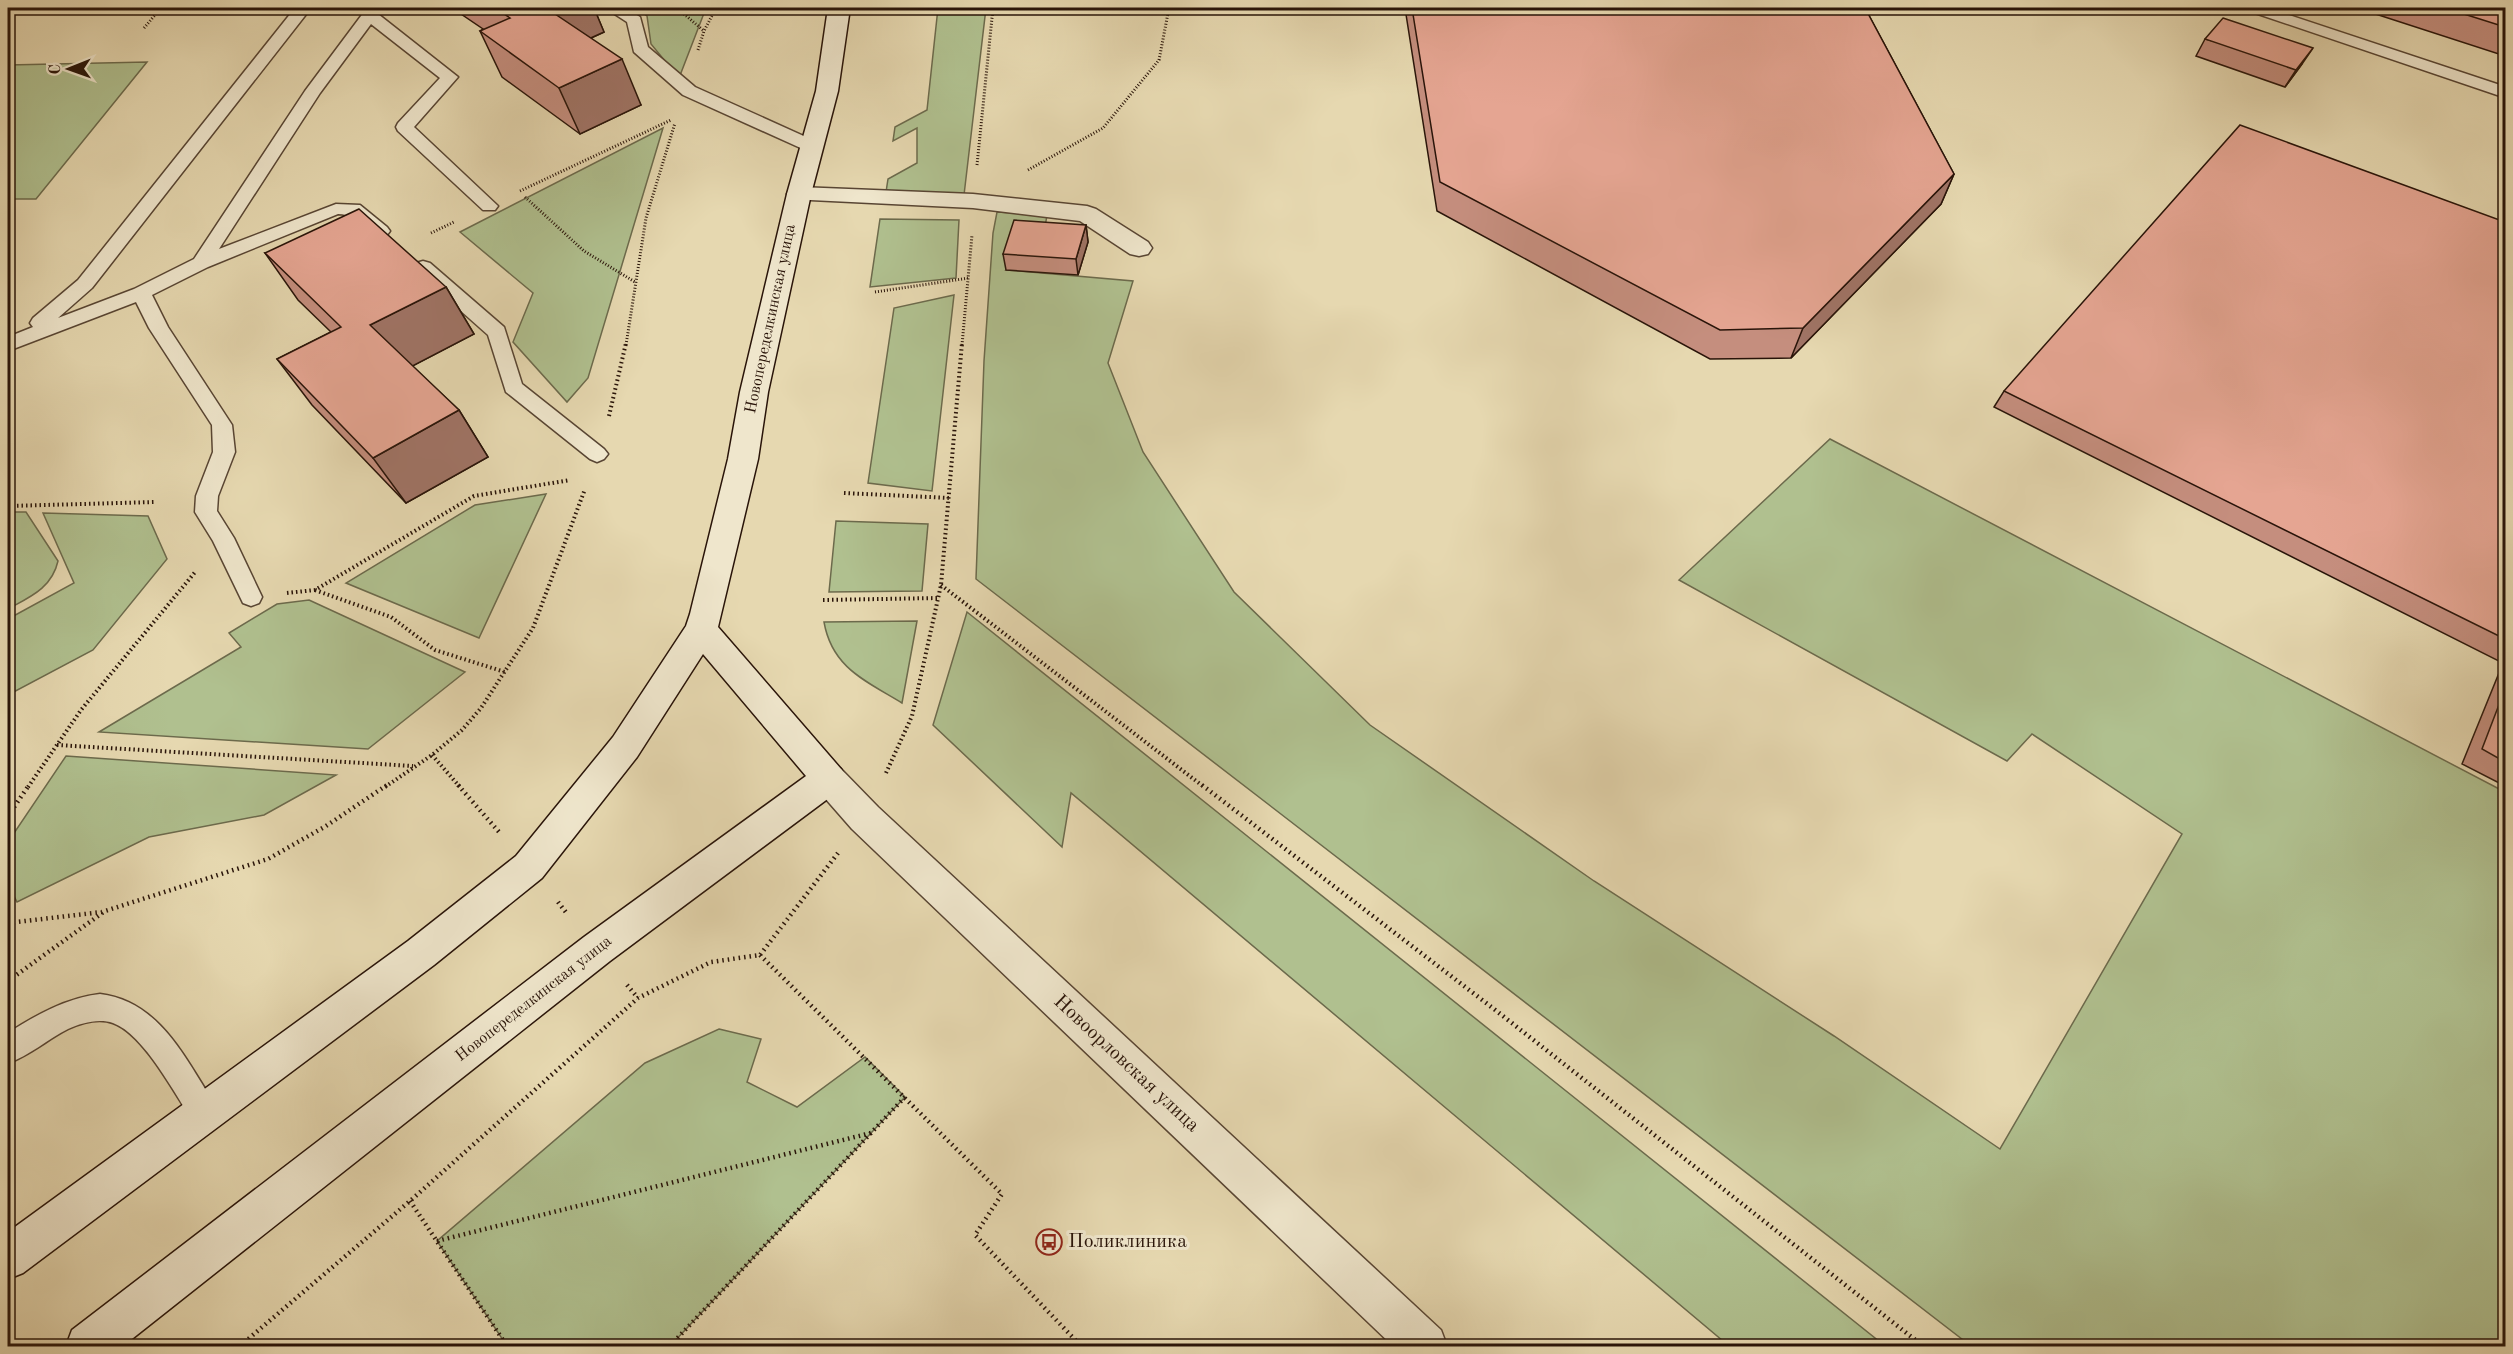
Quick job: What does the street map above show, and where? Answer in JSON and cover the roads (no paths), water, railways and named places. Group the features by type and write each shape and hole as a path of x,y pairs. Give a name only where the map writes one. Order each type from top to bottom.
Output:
{"main road":[{"name":"Новопеределкинская улица","path":"8,1258 421,953 529,867 625,747 700,630 743,459 754,392 799,194 826,91 839,8"},
{"path":"799,194 974,201 1087,214 1139,248"},
{"path":"700,630 830,779"},
{"name":"Новопеределкинская улица","path":"88,1347 597,949 830,779"},
{"name":"Новоорловская улица","path":"830,779 865,819 1425,1347"}],"lane":[{"path":"12,342 60,309 85,284 303,8"},
{"path":"201,263 313,91 372,11 389,8"},
{"path":"615,8 634,20 640,49 689,91 811,146"},
{"path":"2254,8 2505,93"},
{"path":"372,11 450,77 404,128 489,206"},
{"path":"12,342 141,293 201,263 326,212 346,208 360,213 497,332 513,387 597,454"},
{"path":"141,293 159,328 222,425 224,452 207,496 206,512 224,538 251,597"},
{"path":"8,1049 57,1018 90,1010 111,1008 138,1022 156,1041 204,1113"}],"place":[{"name":"Поликлиника","path":"1049,1242"}]}
